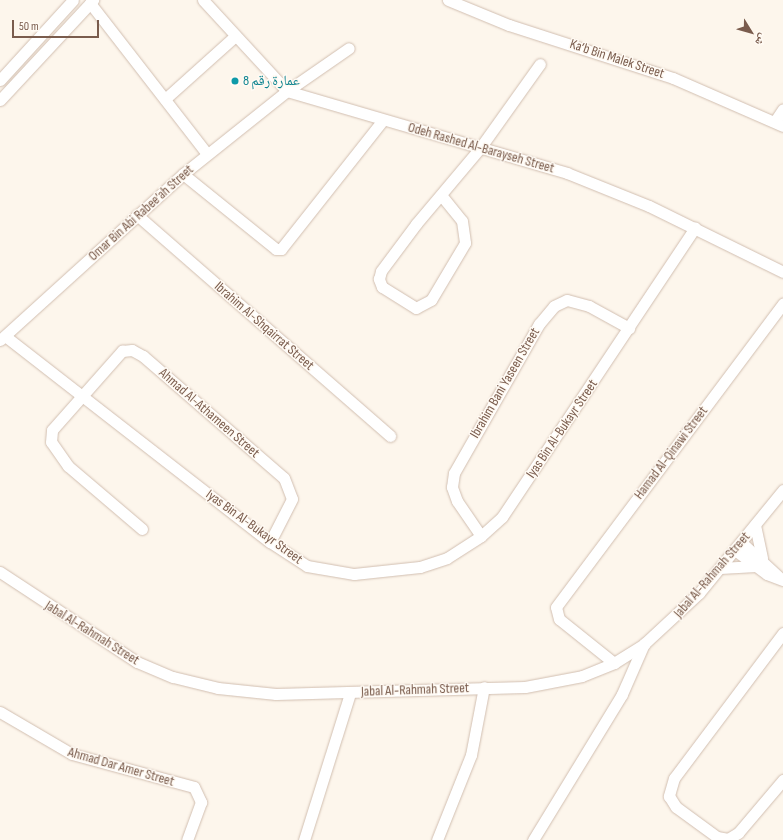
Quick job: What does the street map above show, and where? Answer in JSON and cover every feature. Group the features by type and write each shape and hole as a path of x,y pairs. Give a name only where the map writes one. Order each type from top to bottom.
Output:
{"street":[{"path":"0,80 73,0"},
{"name":"Odeh Rashed Al-Barayseh Street","path":"203,0 234,37 287,91 574,176 695,228 783,272"},
{"name":"Ka’b Bin Malek Street","path":"448,0 502,22 674,78 779,124"},
{"path":"0,100 92,2 208,154"},
{"path":"165,99 234,37"},
{"name":"Omar Bin Abi Rabee’ah Street","path":"3,338 183,174 287,91 349,48"},
{"path":"440,195 462,221 465,243 431,300 416,308 393,297 379,279 440,195 480,148 540,64"},
{"path":"779,124 783,109"},
{"path":"183,174 276,250 281,249 383,120"},
{"name":"Ibrahim Al-Shqairrat Street","path":"137,215 390,436"},
{"name":"Iyas Bin Al-Bukayr Street","path":"3,338 81,394 270,542 306,566 354,574 420,567 447,558 481,536 516,498 695,228"},
{"name":"Ibrahim Bani Yaseen Street","path":"481,536 457,501 452,487 454,473 539,324 554,306 567,300 589,306 629,328"},
{"name":"Hamad Al-Qinawi Street","path":"614,663 557,616 559,601 783,304"},
{"name":"Ahmad Al-Athameen Street","path":"142,529 55,452 52,430 81,394 122,351 132,350 143,356 284,478 292,499 270,542"},
{"name":"Jabal Al-Rahmah Street","path":"0,572 107,645 173,677 255,693 350,693 555,682 614,663 644,644 682,612 720,568 783,490"},
{"path":"755,525 760,563"},
{"path":"738,546 782,580"},
{"path":"720,568 760,563"},
{"path":"783,633 674,778 669,796 676,807 717,837 728,839 738,834 783,780"},
{"path":"533,840 622,694 644,644"},
{"path":"437,840 470,755 484,687"},
{"path":"304,840 350,693"},
{"name":"Ahmad Dar Amer Street","path":"0,712 72,754 194,787 201,802 187,840"}],"place":[{"name":"عمارة رقم 8","path":"235,81"}]}
